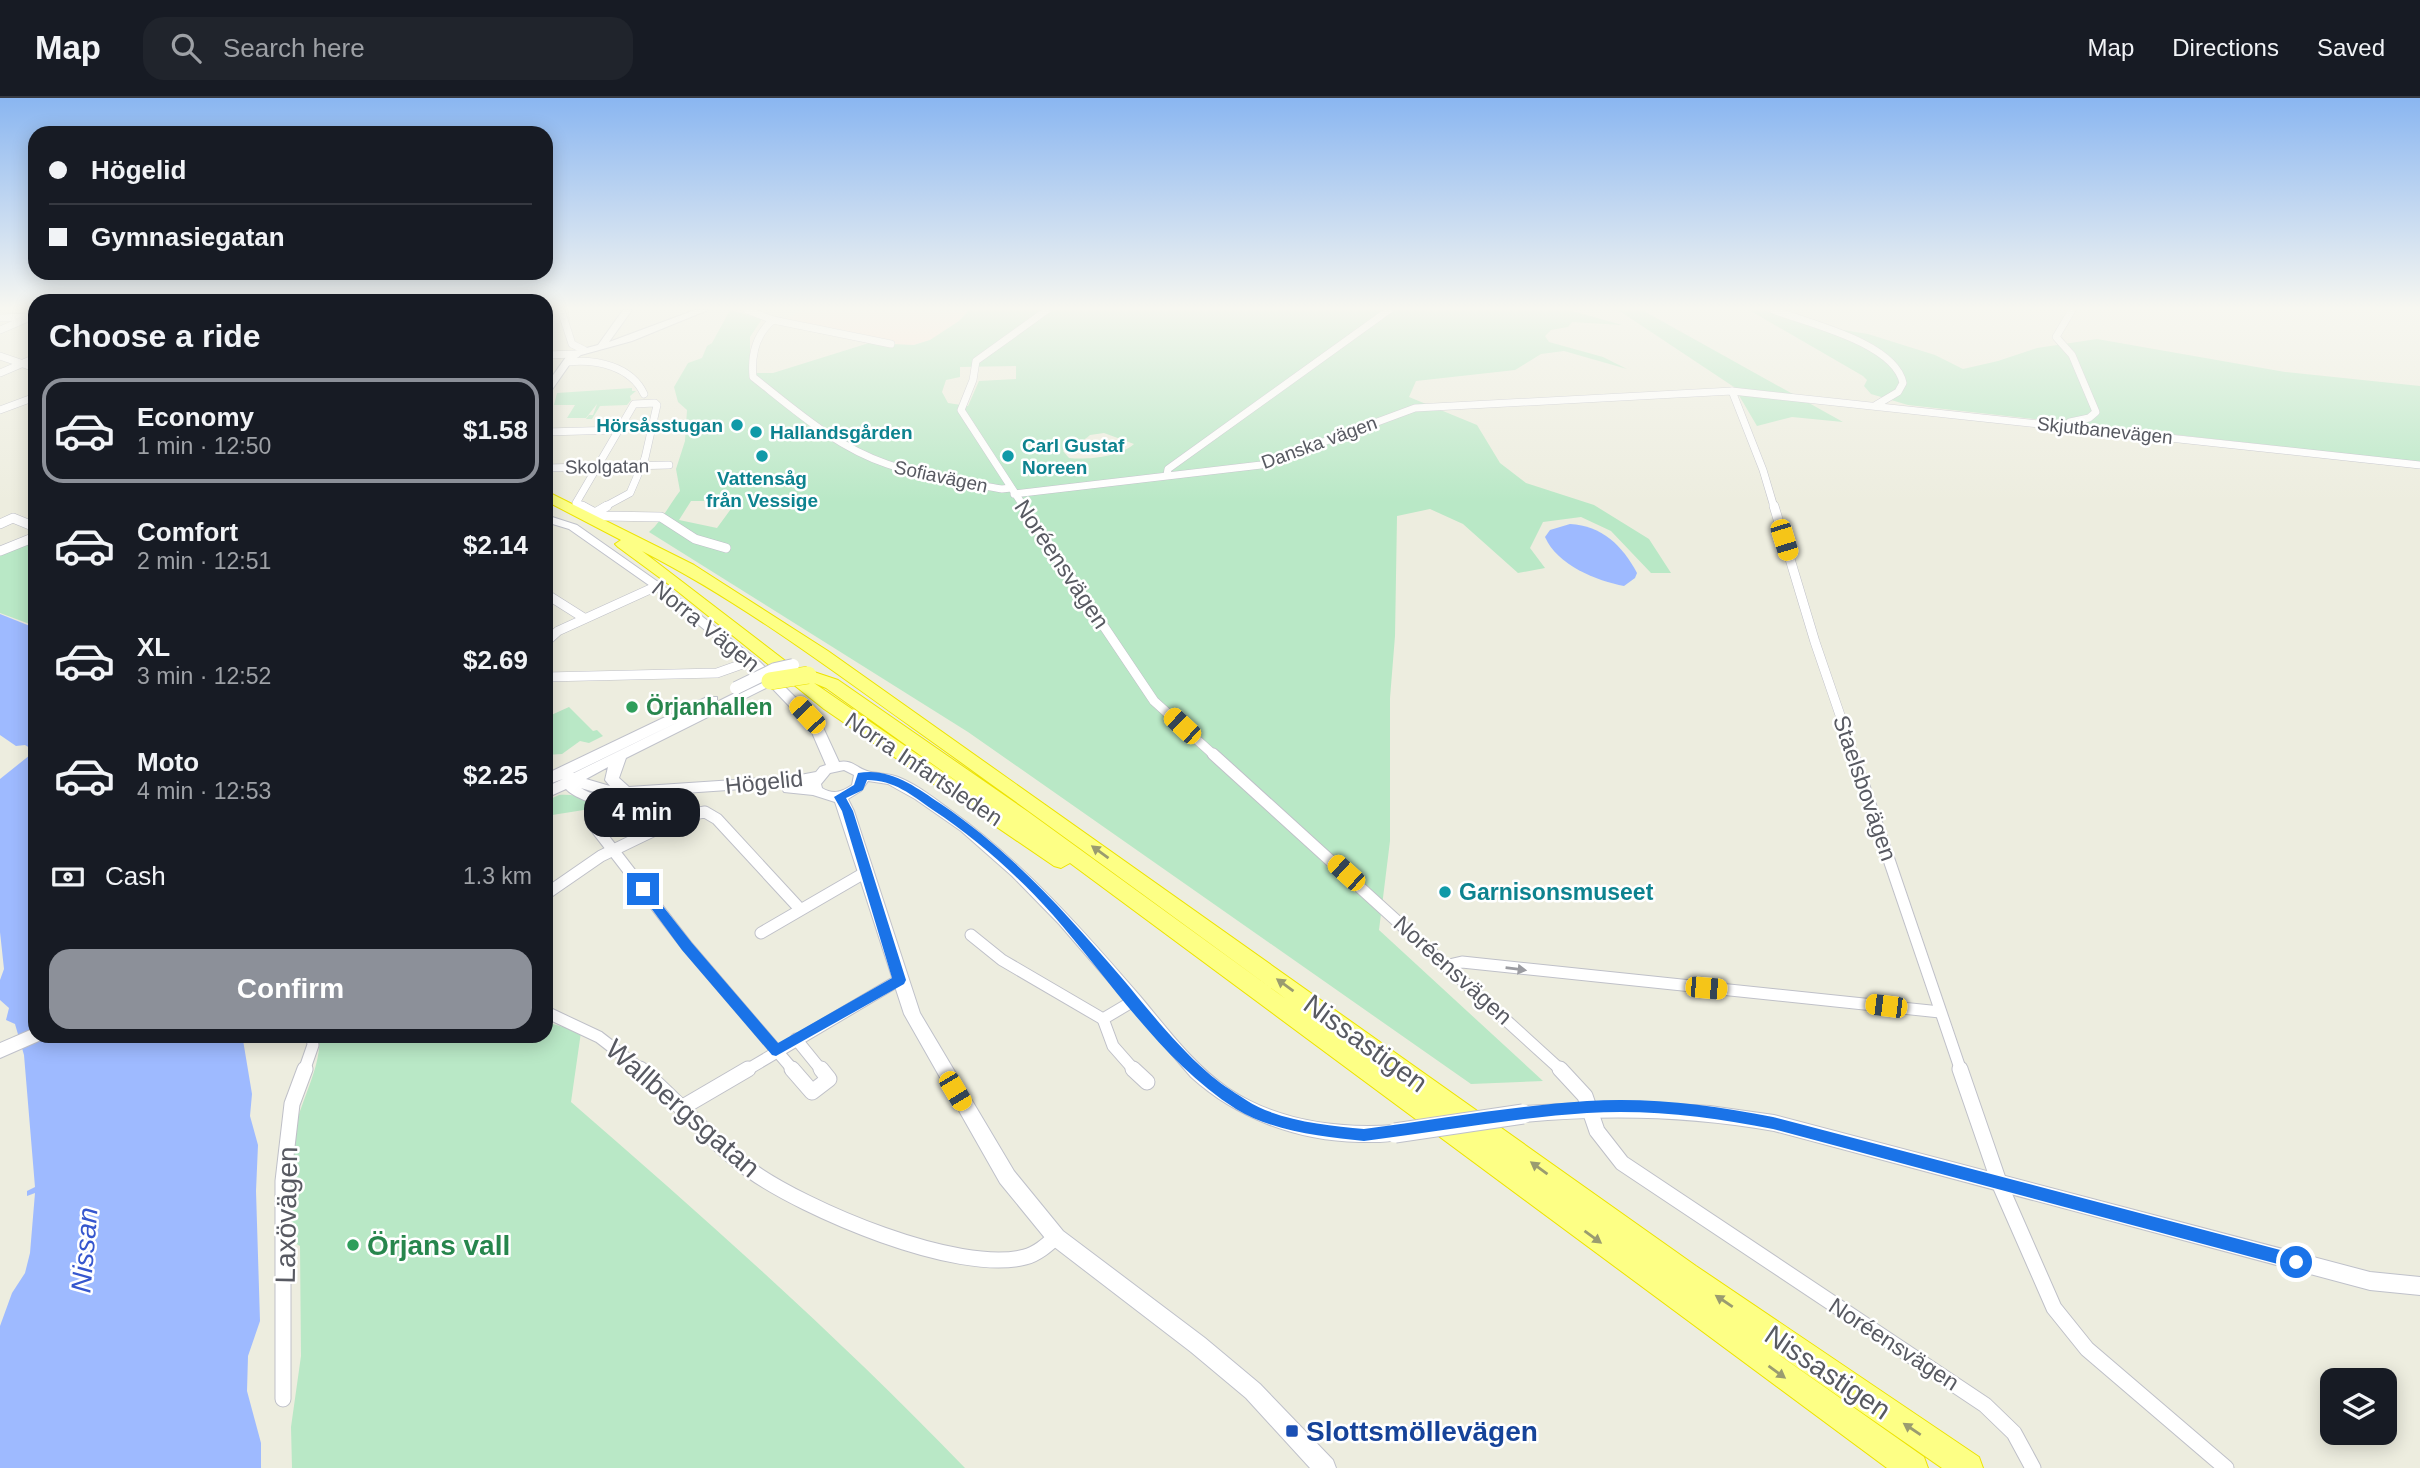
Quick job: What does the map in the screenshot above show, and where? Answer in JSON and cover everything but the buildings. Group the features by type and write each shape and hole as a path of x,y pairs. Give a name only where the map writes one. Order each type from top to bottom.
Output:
{"highway":[{"name":"Norra Infartsleden","path":"553,499 688,568 904,711"},
{"name":"Norra Infartsleden","path":"553,507 611,536 677,583 840,712 1087,878 1172,928"},
{"path":"611,536 667,565 781,639 789,649 789,669"},
{"path":"789,669 803,652 798,639"},
{"path":"789,669 825,669 874,702 904,711"},
{"path":"789,669 824,678 1172,928"},
{"name":"Nissastigen","path":"904,711 1686,1275 1968,1468"},
{"name":"Nissastigen","path":"1172,928 1857,1430 1913,1468"}],"street":[{"path":"594,513 630,493 642,465 657,405 644,398 639,384 622,374"},
{"name":"Sofiavägen","path":"753,374 753,377 817,428 853,450 895,467 1013,491"},
{"name":"Noréensvägen","path":"973,374 961,410 1154,701 1449,965 1575,1082 1585,1096 1597,1131 1622,1163 1985,1405 2016,1436 2028,1452 2033,1468"},
{"path":"1167,475 1168,469 1301,374"},
{"path":"1876,405 1898,391 1903,383 1900,374"},
{"path":"2048,424 2089,418 2096,412 2080,374"},
{"name":"Danska vägen","path":"1013,491 1261,465 1415,408 1732,391 1790,395"},
{"name":"Staelsbovägen","path":"1732,391 1763,470 1815,642 2000,1185 2054,1308 2087,1349 2226,1468"},
{"name":"Skjutbanevägen","path":"1790,395 2420,465"},
{"path":"644,398 634,404 576,503 604,516 661,517 695,540 726,548"},
{"path":"0,410 28,400"},
{"path":"553,432 619,430"},
{"name":"Skolgatan","path":"553,468 669,465"},
{"path":"0,524 13,518 28,524"},
{"name":"Norra Vägen","path":"553,520 573,527 657,586 751,661 816,726 834,766"},
{"path":"0,551 28,540"},
{"path":"553,636 584,618 657,586"},
{"path":"553,598 584,618"},
{"path":"553,677 717,673 751,661"},
{"path":"553,788 568,776 789,669"},
{"path":"553,779 620,757 740,691"},
{"path":"620,757 612,780 626,792"},
{"path":"834,766 850,766 862,776 859,787 840,797 828,797 817,783 834,766"},
{"name":"Högelid","path":"568,776 577,792 596,800 615,803 817,783"},
{"name":"Högelid","path":"568,776 606,791 626,792 795,781 817,783"},
{"path":"862,776 883,776 905,785 958,821 995,851 1056,910 1135,1000 1166,1040 1202,1076 1243,1106 1272,1118 1329,1131 1364,1135 1587,1107 1659,1107 1720,1112 1773,1123 2370,1281 2420,1286"},
{"path":"840,797 847,811 912,1014 1007,1177 1056,1237 1198,1345 1253,1391 1325,1468"},
{"path":"553,889 578,870 613,851 686,815 700,811 716,819 800,909"},
{"path":"592,823 687,946 812,1092 829,1079 796,1039"},
{"path":"761,933 866,872"},
{"path":"971,935 1002,960 1061,998 1103,1018"},
{"path":"1449,965 1462,962 1940,1012"},
{"path":"683,1107 899,980"},
{"path":"1103,1018 1135,1000"},
{"name":"Wallbergsgatan","path":"553,1014 576,1022 615,1045 726,1150 759,1176 848,1224 900,1241 956,1254 1014,1258 1037,1252 1056,1237"},
{"path":"1103,1018 1104,1032 1109,1041 1147,1082"},
{"path":"0,1042 28,1028"},
{"path":"0,1052 28,1038"},
{"name":"Laxövägen","path":"283,1399 283,1181 286,1142 292,1104 313,1043"}],"green space":[{"path":"682,374 960,374 960,377 946,380 942,392 948,403 968,406 979,381 1016,379 1016,374 1480,374 1416,381 1409,397 1477,425 1500,463 1526,483 1594,505 1649,539 1671,573 1651,573 1611,531 1581,517 1543,522 1530,548 1545,568 1518,573 1463,524 1430,509 1397,516 1395,636 1390,698 1390,841 1379,930 1543,1081 1471,1084 968,732 649,532 680,491 676,469 685,441 687,410 678,402 674,387","holes":["1104,433 1134,444 1112,455 1094,458 1069,458 1063,451 1090,435","691,501 735,501 736,502 717,528 679,520"]},
{"path":"1714,374 1757,374 1843,422 1792,417 1757,426 1734,387"},
{"path":"1859,374 2304,374 2420,386 2420,462 1908,405 1871,394 1864,386 1867,380"},
{"path":"632,388 632,391 636,391 630,396 631,400 627,405 600,406 592,419 586,419 593,415 597,404 586,418 567,418 575,405 554,405 557,393"},
{"path":"28,540 28,623 0,613 0,552"},
{"path":"569,707 593,731 597,730 603,736 589,743 580,741 562,754 553,755 553,714"},
{"path":"559,795 580,796 615,805 553,815 553,798"},
{"name":"Örjans vall","path":"553,1024 581,1032 571,1102 772,1280 965,1468 292,1468 291,1427 301,1356 300,1246 290,1240 290,1168 296,1126 315,1070 319,1043 553,1043"}],"water":[{"path":"1570,524 1592,529 1610,539 1631,563 1637,573 1635,578 1624,586 1613,584 1590,576 1559,556 1545,537 1550,530"},
{"path":"0,614 28,625 28,747 16,746 0,735"},
{"name":"Nissan","path":"28,757 28,1043 244,1043 252,1094 250,1116 258,1145 256,1191 260,1321 248,1356 247,1391 261,1443 261,1468 0,1468 0,1326 12,1293 25,1273 30,1253 35,1193 27,1196 27,1191 35,1187 24,1055 15,1024 6,1020 9,1008 0,1000 0,980 4,969 0,932 0,779"}],"place":[{"name":"Hörsåsstugan","path":"737,425"},
{"name":"Hallandsgården","path":"756,432"},
{"name":"Vattensåg från Vessige","path":"762,456"},
{"name":"Carl Gustaf Noreen","path":"1008,456"},
{"name":"Örjanhallen","path":"632,707"},
{"name":"Garnisonsmuseet","path":"1445,892"},
{"name":"Örjans vall","path":"353,1245"},
{"name":"Slottsmöllevägen","path":"1292,1431"}],"route":[{"path":"643,889 687,946 776,1051 899,980 847,811 840,797 859,787 862,776 883,776 905,785 958,821 995,851 1056,910 1135,1000 1166,1040 1202,1076 1243,1106 1272,1118 1329,1131 1364,1135 1587,1107 1659,1107 1720,1112 1773,1123 2296,1262"}]}
